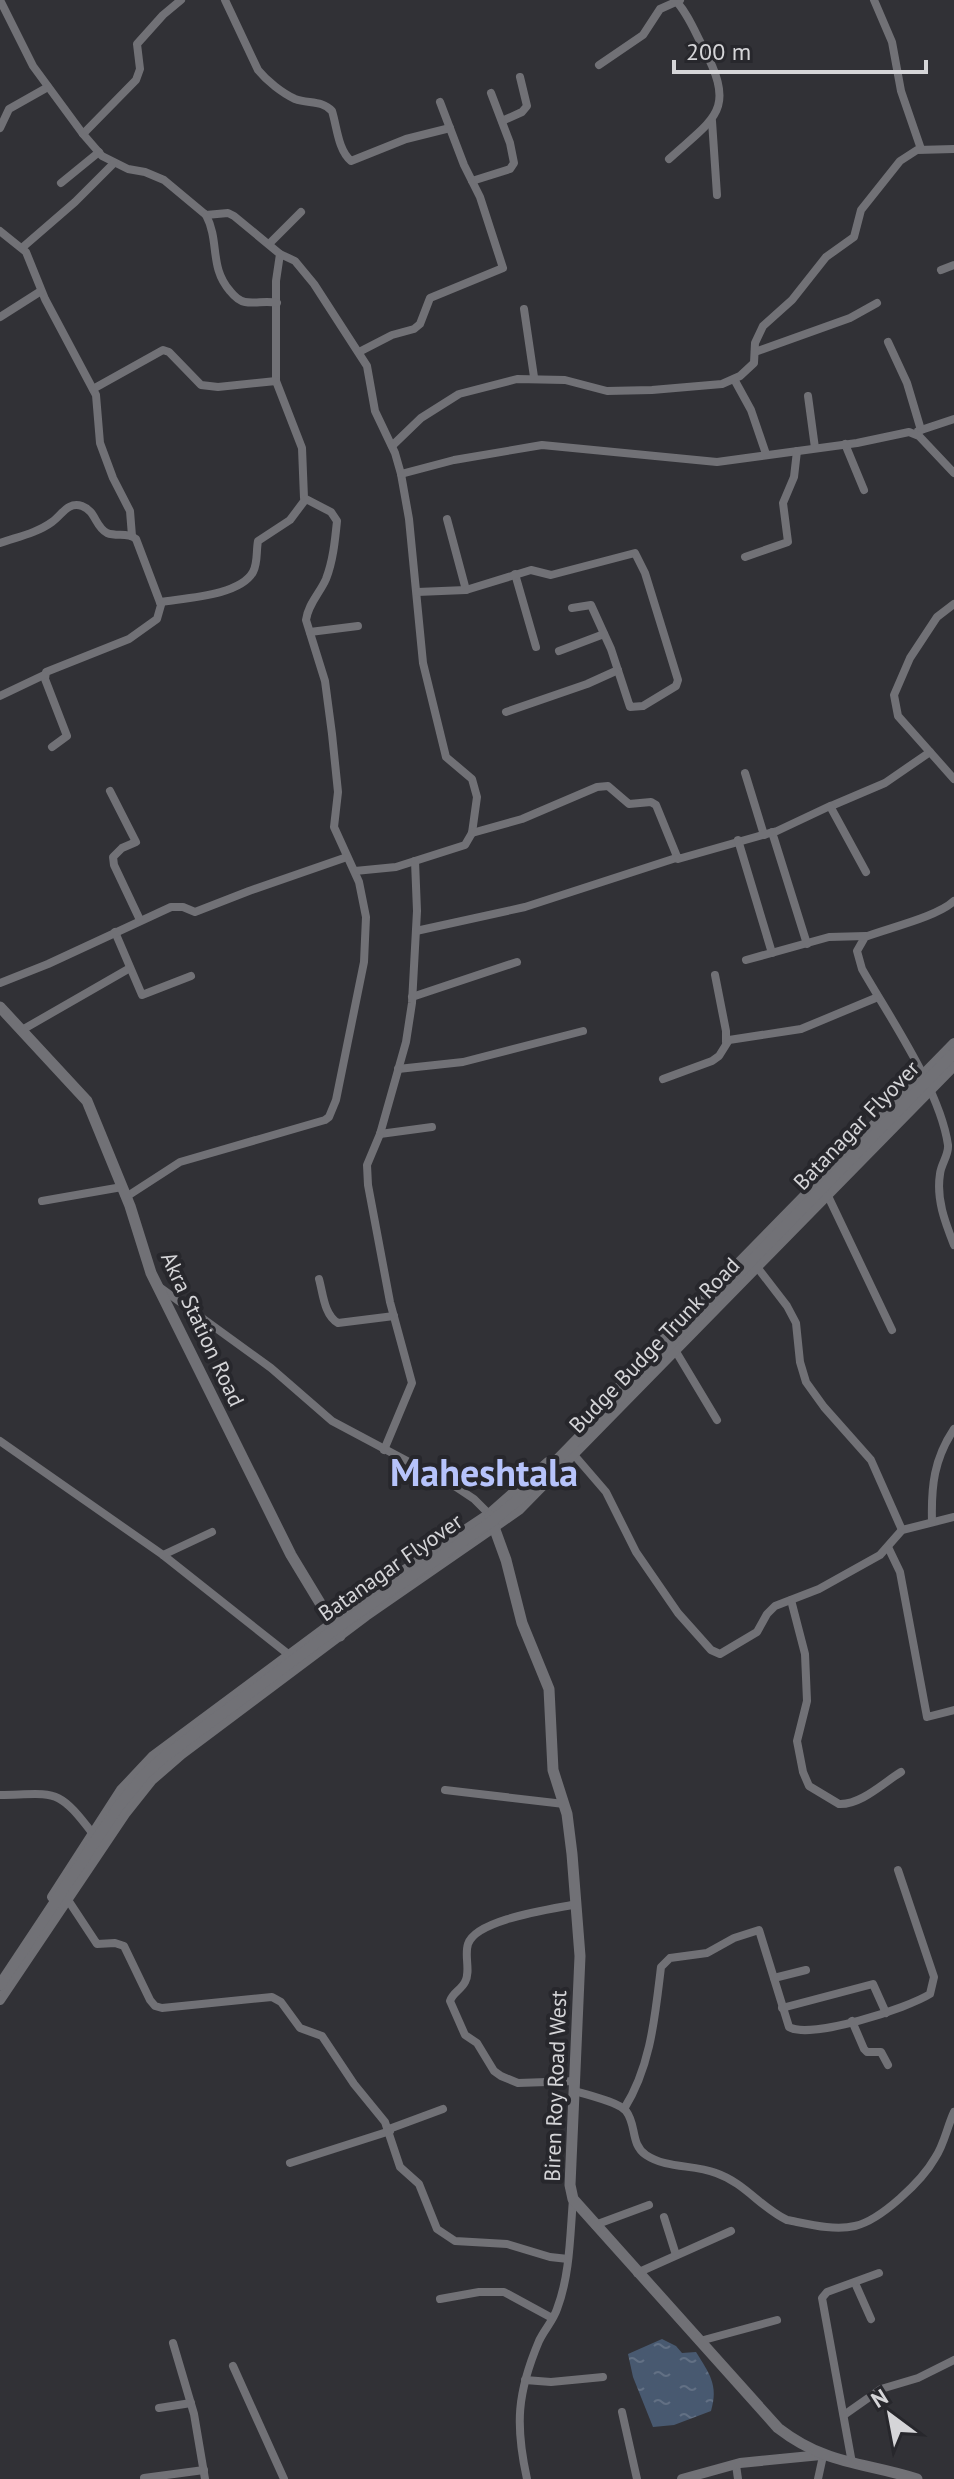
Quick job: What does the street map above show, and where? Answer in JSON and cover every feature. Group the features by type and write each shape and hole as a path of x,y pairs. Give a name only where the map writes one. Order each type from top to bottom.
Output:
{"main road":[{"name":"Akra Station Road","path":"2,1014 22,1030 87,1101 157,1285 291,1555 340,1636"},
{"name":"Batanagar Flyover","path":"0,1985 118,1807 144,1775 335,1629 491,1522 520,1498 954,1053"},
{"name":"Biren Roy Road West","path":"489,1514 522,1623 549,1689 553,1770 564,1804 577,1904 580,1956 570,2185 573,2199 778,2428 798,2444 822,2455 917,2479"}],"street":[{"path":"0,0 26,54 99,152 114,163 164,180 206,215 213,231 216,267 221,280 239,300 245,303 277,303"},
{"path":"83,134 136,80 140,69 137,44 181,0"},
{"path":"225,0 264,78 292,97 321,104 332,111 344,153 351,161 406,139 450,128"},
{"path":"599,65 643,35 660,9 677,0 719,79 719,106 712,121 669,159"},
{"path":"874,0 892,42 901,91 921,149"},
{"path":"502,121 522,112 527,106 520,77"},
{"path":"0,128 9,109 48,87"},
{"path":"472,181 513,167 513,153 491,93"},
{"path":"359,352 392,335 414,329 420,324 430,298 503,268 492,230 440,102"},
{"path":"712,121 717,195"},
{"path":"392,446 421,418 459,394 517,379 534,377 574,381 616,392 722,384 734,379 754,363 758,333 763,326 792,300 826,257 854,237 866,203 907,155 921,149 954,149"},
{"path":"61,183 99,152"},
{"path":"23,247 114,163"},
{"path":"269,244 301,212"},
{"path":"206,215 228,213 300,266 359,352 370,375 375,411 401,474 409,519 423,663 446,757 469,775 476,788 477,811 472,833 465,845 396,867 355,871"},
{"path":"0,231 23,247 41,291 96,395 100,443 130,511 132,536"},
{"path":"42,1201 100,1191 124,1192 180,1162 329,1117 336,1100 364,962 366,917 355,871 334,827 338,792 332,734 325,681 307,611 325,580 334,552 337,521 331,512 305,500 302,492 302,448 276,381 276,281 280,254"},
{"path":"941,270 954,265"},
{"path":"0,317 41,291"},
{"path":"755,352 850,318 877,303"},
{"path":"524,309 534,377"},
{"path":"888,342 907,383 917,431 954,473"},
{"path":"93,389 163,350 169,352 201,385 218,387 276,381"},
{"path":"734,379 751,410 766,454"},
{"path":"808,396 815,448"},
{"path":"401,474 454,460 542,445 706,462 737,461 917,431 954,419"},
{"path":"845,444 864,490"},
{"path":"745,557 788,542 783,503 794,477 797,451"},
{"path":"160,602 208,595 246,581 255,568 258,541 290,520 305,500"},
{"path":"0,543 43,529 63,510 75,504 91,511 100,527 108,533 136,539 160,602 157,619 146,629 0,696"},
{"path":"447,519 466,590"},
{"path":"417,592 466,590 535,570 551,575 635,553 645,573 678,683 643,706 633,708 628,704 618,670 591,605 572,608"},
{"path":"515,574 536,647"},
{"path":"954,604 937,617 923,638 910,658 894,695 898,716 954,779"},
{"path":"310,632 358,626"},
{"path":"559,651 604,634"},
{"path":"506,712 618,670"},
{"path":"44,675 67,736 52,747"},
{"path":"416,931 525,907 676,858 768,833 885,783 930,752"},
{"path":"745,773 807,944"},
{"path":"472,833 522,819 597,787 608,786 629,804 651,802 656,805 676,858"},
{"path":"110,791 136,842 122,848 113,857 140,920"},
{"path":"831,806 866,872"},
{"path":"738,840 772,953"},
{"path":"0,983 178,906 195,912 347,857"},
{"path":"384,1450 412,1383 394,1316 367,1165 380,1134 406,1042 416,931 415,861"},
{"path":"746,960 829,937 867,936 948,907 954,901"},
{"path":"115,932 142,995 191,976"},
{"path":"867,936 859,943 857,951 862,969 923,1075 948,1143 939,1191 954,1245"},
{"path":"412,997 517,962"},
{"path":"22,1030 130,968"},
{"path":"663,1079 712,1061 719,1056 726,1042 715,975"},
{"path":"726,1042 801,1029 878,997"},
{"path":"398,1069 463,1062 583,1031"},
{"name":"Budge Budge Trunk Road","path":"0,1976 121,1790 137,1771 288,1654 394,1577 489,1514 548,1462 954,1043"},
{"name":"Budge Budge Trunk Road","path":"0,2000 131,1805 152,1780 340,1636 495,1529 528,1502 954,1066"},
{"path":"380,1134 432,1127"},
{"path":"828,1196 892,1330"},
{"path":"757,1267 796,1323 800,1362 806,1382 871,1460 902,1530"},
{"path":"319,1279 331,1320 338,1323 394,1316"},
{"path":"157,1285 271,1368 332,1421 456,1487 489,1514"},
{"path":"675,1350 717,1420"},
{"path":"932,1522 933,1473 954,1429"},
{"path":"0,1441 163,1555 288,1654"},
{"path":"575,1456 606,1492 640,1559 678,1613 714,1652 723,1654 751,1638 771,1610 867,1564 888,1547 902,1530 954,1517"},
{"path":"163,1555 212,1532"},
{"path":"888,1547 900,1572 927,1717 954,1710"},
{"path":"791,1600 805,1654 807,1701 797,1741 806,1781 812,1789 845,1805 901,1772"},
{"path":"298,1647 308,1660"},
{"path":"445,1790 564,1804"},
{"path":"0,1795 56,1796 65,1801 93,1834"},
{"path":"624,2109 646,2065 661,1967 665,1961 676,1956 707,1953 734,1938 759,1930 782,2008 789,2027 795,2030 886,2013 927,1996 934,1984 930,1964 898,1870"},
{"path":"68,1900 97,1944 120,1944 128,1950 150,2000 159,2007 277,1998 296,2025 322,2036 389,2130 400,2167 419,2184 433,2223 449,2239 507,2244 568,2259"},
{"path":"577,1904 518,1917 477,1932 469,1942 467,1978 450,2001 465,2035 477,2043 494,2071 518,2083 575,2086 624,2109 636,2145 653,2160 720,2174 748,2189 787,2220 845,2227 866,2222 900,2198 936,2158 954,2112"},
{"path":"774,1978 806,1970"},
{"path":"782,2008 873,1984 886,2013"},
{"path":"852,2021 864,2049 867,2052 881,2052 888,2065"},
{"path":"290,2163 443,2109"},
{"path":"527,2479 519,2442 519,2407 540,2338 560,2299 568,2259 573,2199"},
{"path":"595,2225 649,2205"},
{"path":"664,2217 676,2255"},
{"path":"637,2273 731,2231"},
{"path":"852,2463 822,2298 827,2292 879,2273"},
{"path":"855,2283 871,2319"},
{"path":"440,2299 479,2292 504,2292 552,2318"},
{"path":"700,2341 777,2320"},
{"path":"144,2478 205,2475 191,2403 173,2343"},
{"path":"844,2415 881,2389 918,2378 954,2360"},
{"path":"233,2366 284,2479"},
{"path":"525,2380 551,2382 603,2377"},
{"path":"159,2408 191,2403"},
{"path":"622,2412 637,2479"},
{"path":"682,2479 736,2465 822,2455 818,2479"},
{"path":"736,2465 738,2479"}],"water":[{"path":"662,2339 682,2353 696,2352 711,2380 714,2394 711,2411 674,2425 653,2427 633,2377 628,2354"}],"district":[{"name":"Maheshtala","path":"484,1471"}]}
